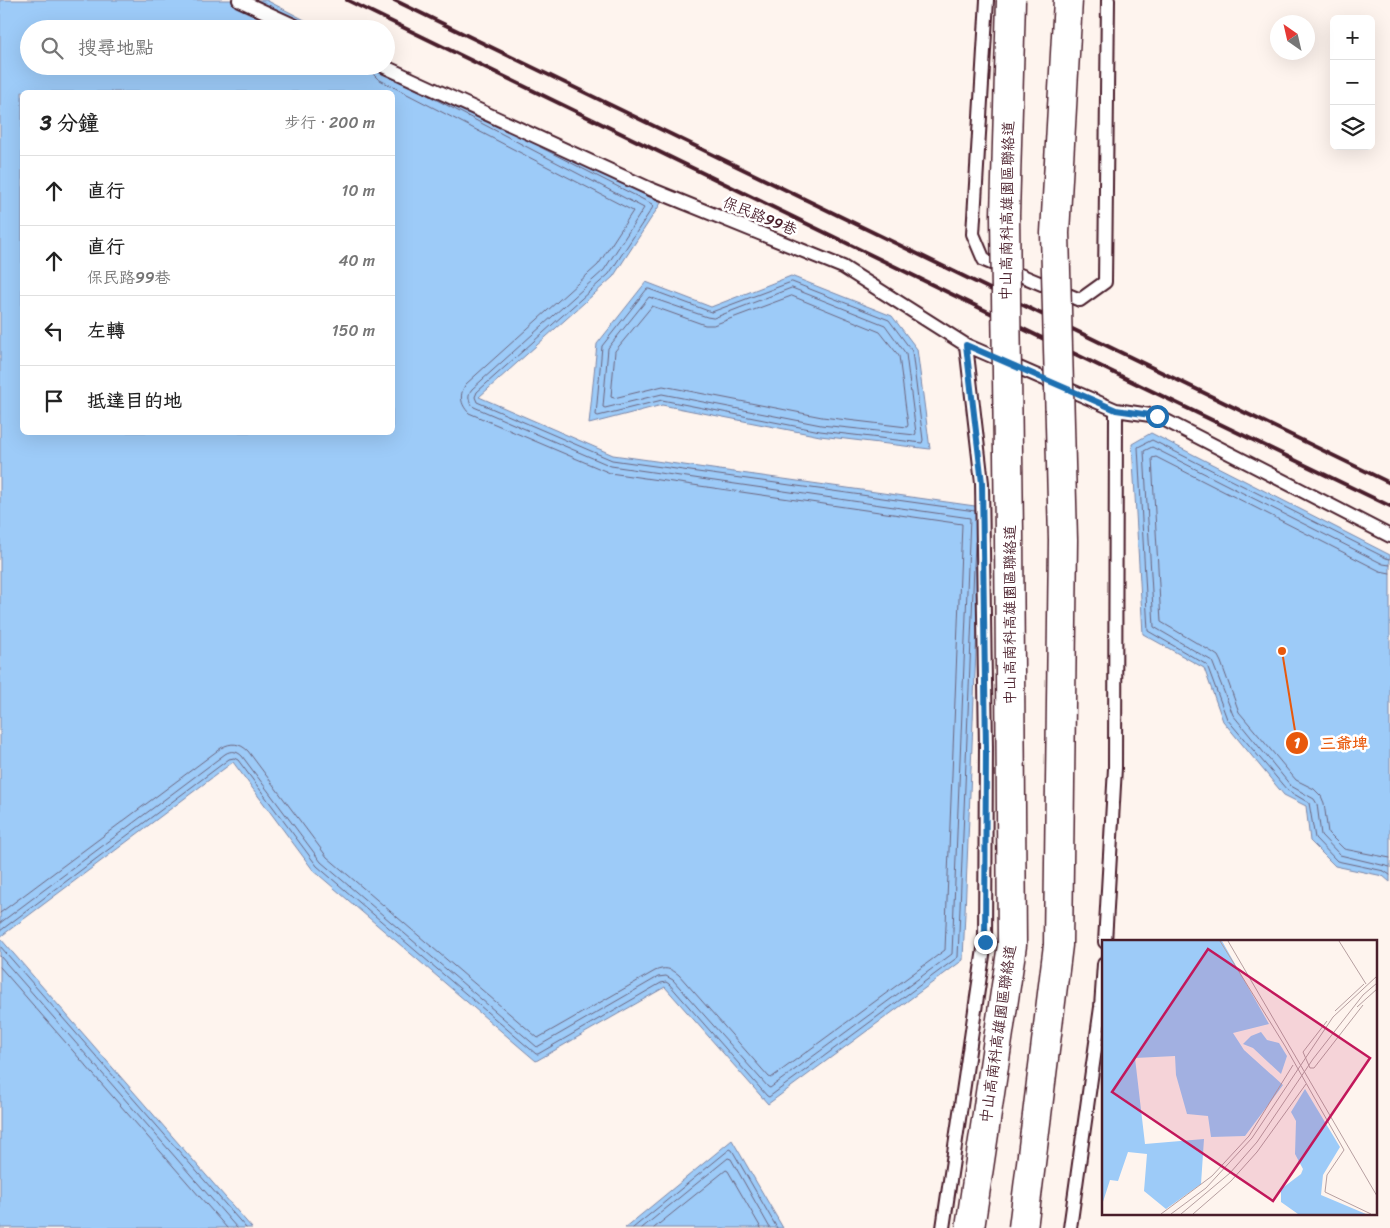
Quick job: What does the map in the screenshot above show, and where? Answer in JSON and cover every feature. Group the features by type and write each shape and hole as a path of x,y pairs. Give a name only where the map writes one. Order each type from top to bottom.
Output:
{"highway":[{"name":"中山高南科高雄園區聯絡道","path":"970,1228 1012,945 1006,215 1011,0"},
{"path":"1023,1228 1058,945 1063,540 1055,233 1068,0"}],"lane":[{"path":"239,0 282,20"},
{"path":"986,0 974,234 984,260 1080,300 1105,282 1108,0"},
{"name":"保民路99巷","path":"395,72 648,188 843,266 966,345 1116,410 1157,416 1390,536"},
{"path":"943,1228 985,942 986,747 982,483 966,345"},
{"path":"1105,940 1115,768 1116,410"},
{"path":"1070,1228 1102,993"}],"water":[{"path":"0,0 266,0 305,20 20,20 20,75 395,75 395,67 661,203 613,277 479,397 613,455 982,507 963,960 768,1104 665,987 536,1061 313,870 233,762 0,937"},
{"path":"791,276 892,316 917,349 930,449 820,436 662,405 589,424 597,344 646,282 711,307"},
{"path":"1151,433 1390,555 1390,882 1383,876 1335,866 1310,841 1306,806 1284,795 1223,721 1204,668 1143,634 1132,444"},
{"path":"0,938 252,1228 0,1228"},
{"path":"732,1140 783,1228 625,1228"}],"railway":[{"path":"347,0 388,20"},
{"path":"394,0 1390,483"},
{"path":"395,23 1390,506"}],"place":[{"name":"三爺埤","path":"1282,651"}],"route":[{"path":"985,942 986,747 982,483 966,345 1116,410 1157,416"}]}
